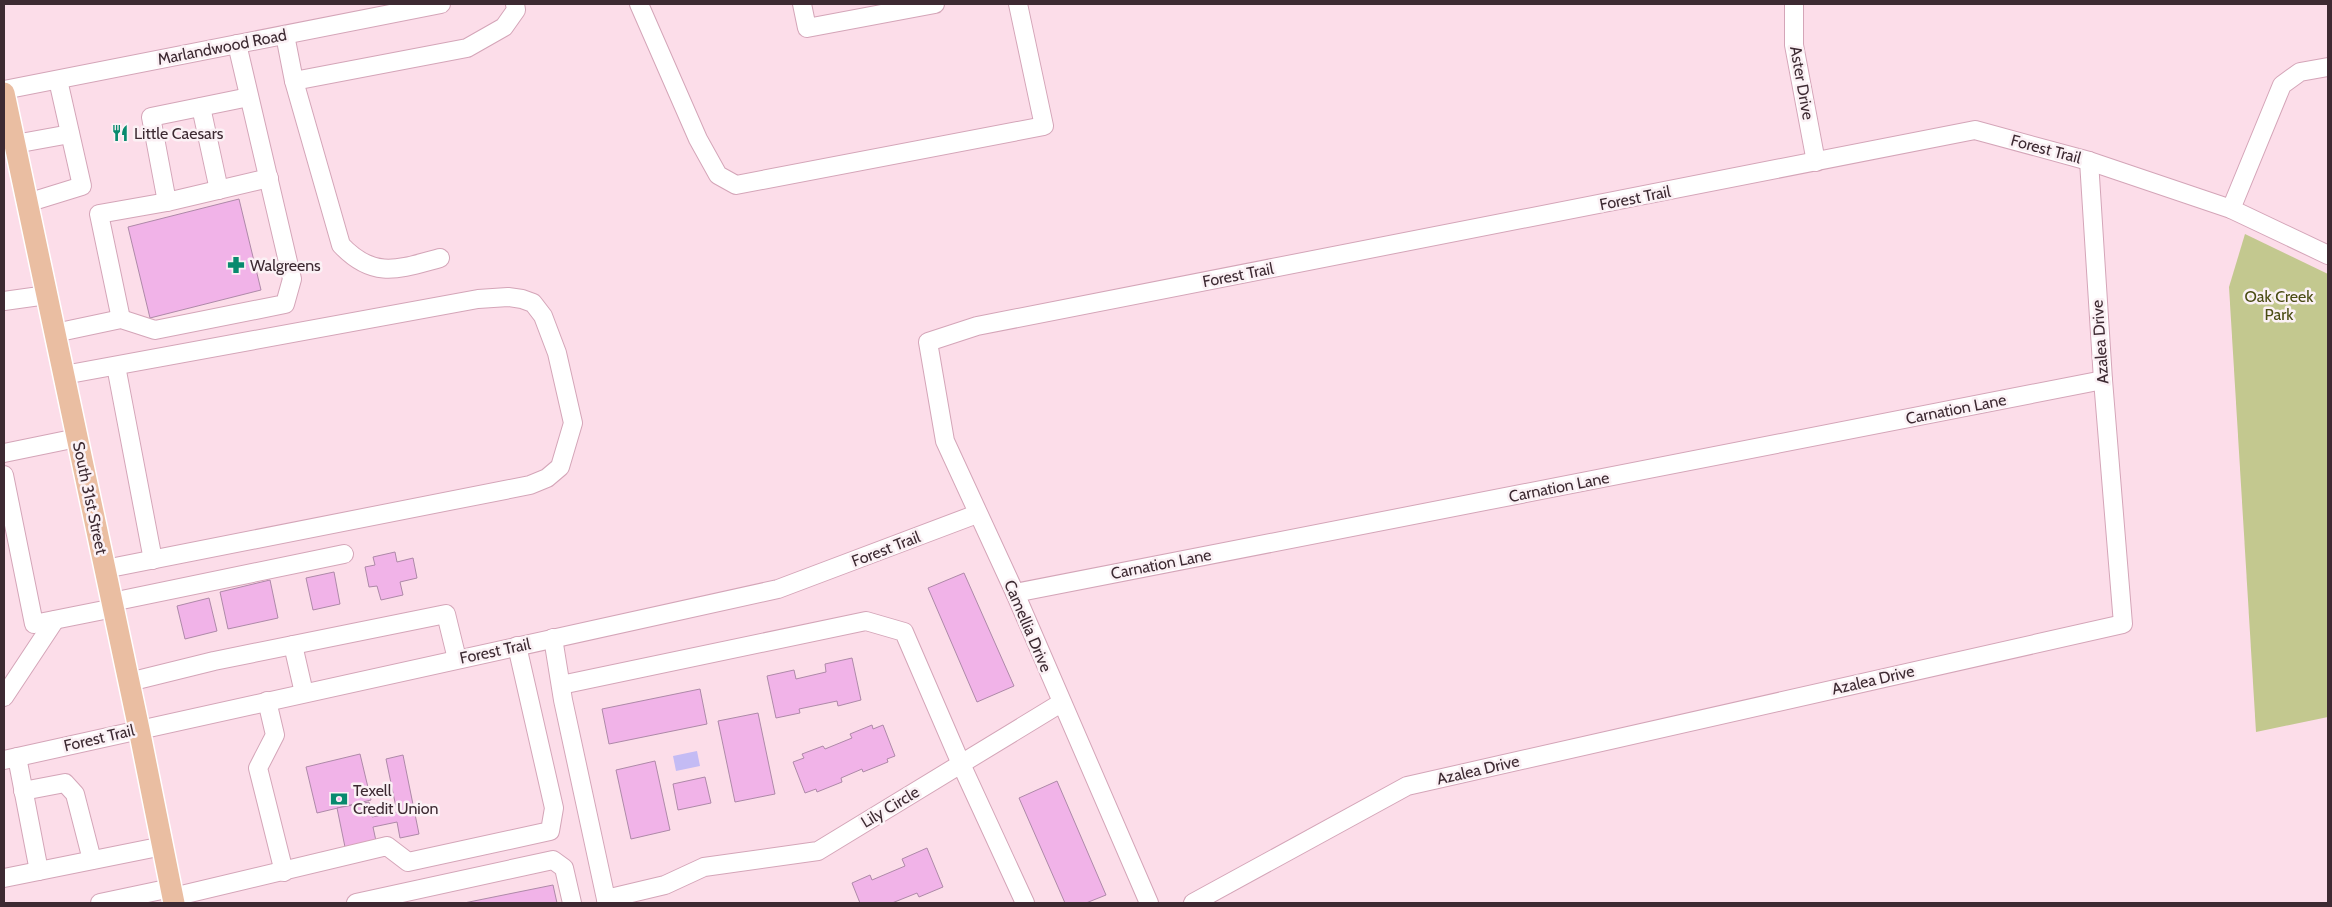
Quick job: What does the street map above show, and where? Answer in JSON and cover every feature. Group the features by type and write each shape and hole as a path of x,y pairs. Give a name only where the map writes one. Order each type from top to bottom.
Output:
{"main road":[{"name":"South 31st Street","path":"4,92 140,729 173,896"}],"street":[{"name":"Marlandwood Road","path":"4,92 438,4"},
{"path":"294,81 467,48 504,27 516,10 515,4"},
{"path":"638,4 698,139 718,175 736,185 1044,126 1018,4"},
{"path":"803,7 807,28 935,4"},
{"name":"Aster Drive","path":"1794,4 1794,45 1816,162"},
{"path":"285,35 294,81 341,245 350,255 364,264 381,270 405,268 440,258"},
{"path":"55,333 121,319 155,330 285,304 292,279 237,44"},
{"path":"2231,209 2282,85 2300,72 2328,67"},
{"path":"27,203 82,186 58,80"},
{"path":"167,202 151,117 249,97"},
{"path":"201,107 219,190"},
{"name":"Forest Trail","path":"928,342 978,326 1975,130 2090,161 2231,209 2328,255"},
{"path":"15,144 70,134"},
{"name":"Azalea Drive","path":"1198,902 1407,786 2123,624 2103,380 2090,161"},
{"path":"121,319 99,214 167,202 269,178"},
{"path":"4,301 47,295"},
{"path":"64,375 478,299 508,297 534,303 543,316 550,332 573,422 560,467 547,478 530,485 105,569"},
{"name":"Camellia Drive","path":"928,342 945,441 1015,593 1149,903"},
{"path":"116,366 153,560"},
{"name":"Carnation Lane","path":"1015,593 2103,380"},
{"path":"4,453 77,438"},
{"path":"4,475 34,624 344,554"},
{"name":"Forest Trail","path":"10,758 778,589 978,514"},
{"path":"130,682 214,661 446,614 456,660"},
{"path":"4,697 55,620"},
{"path":"561,686 866,621 904,632 961,764 1025,903"},
{"path":"553,638 561,686 606,901"},
{"path":"293,645 304,693"},
{"path":"100,903 173,896 284,872 387,846 408,862 550,831 554,808 518,646"},
{"path":"267,701 275,735 258,768 284,872"},
{"name":"Lily Circle","path":"606,901 665,885 704,867 818,851 1061,703"},
{"path":"10,758 23,791 39,871"},
{"path":"23,791 65,783 71,787 75,794 92,860"},
{"path":"4,878 162,846"},
{"path":"356,903 397,899 553,860 564,868 572,903"}],"green space":[{"name":"Oak Creek Park","path":"2245,234 2328,274 2328,717 2256,732 2229,287"}],"shaded area":[{"path":"697,751 700,766 676,771 673,756"}],"building":[{"name":"Walgreens","path":"239,199 261,290 150,318 128,227"},
{"path":"395,552 397,562 413,558 417,578 400,582 403,595 381,600 377,586 369,587 365,567 375,565 373,557"},
{"path":"334,572 340,604 313,610 306,578"},
{"path":"964,573 1014,686 977,702 928,588"},
{"path":"270,580 278,618 228,629 220,592"},
{"path":"209,598 217,631 185,639 177,606"},
{"path":"852,658 861,700 838,706 837,701 799,709 800,713 776,718 767,676 794,670 796,679 826,672 825,664"},
{"path":"700,689 707,724 609,744 602,709"},
{"path":"758,713 775,794 735,802 718,721"},
{"path":"872,725 873,729 883,725 895,756 887,759 888,762 863,772 862,769 841,778 842,782 817,792 816,789 805,793 793,762 804,758 802,754 823,746 825,749 852,738 850,734"},
{"path":"360,754 371,800 317,813 306,767"},
{"path":"403,755 419,834 400,838 397,822 373,827 376,841 345,847 337,808 369,802 372,817 397,812 386,759"},
{"path":"655,761 670,830 631,839 616,770"},
{"path":"705,777 711,803 678,810 673,784"},
{"path":"1057,781 1106,895 1086,903 1065,903 1019,798"},
{"path":"927,848 943,887 919,897 917,893 892,903 860,903 852,883 870,875 872,880 905,866 902,859"},
{"path":"553,885 557,903 464,903"}],"place":[{"name":"Little Caesars","path":"120,133"},
{"name":"Walgreens","path":"236,265"},
{"name":"Texell Credit Union","path":"339,799"}]}
